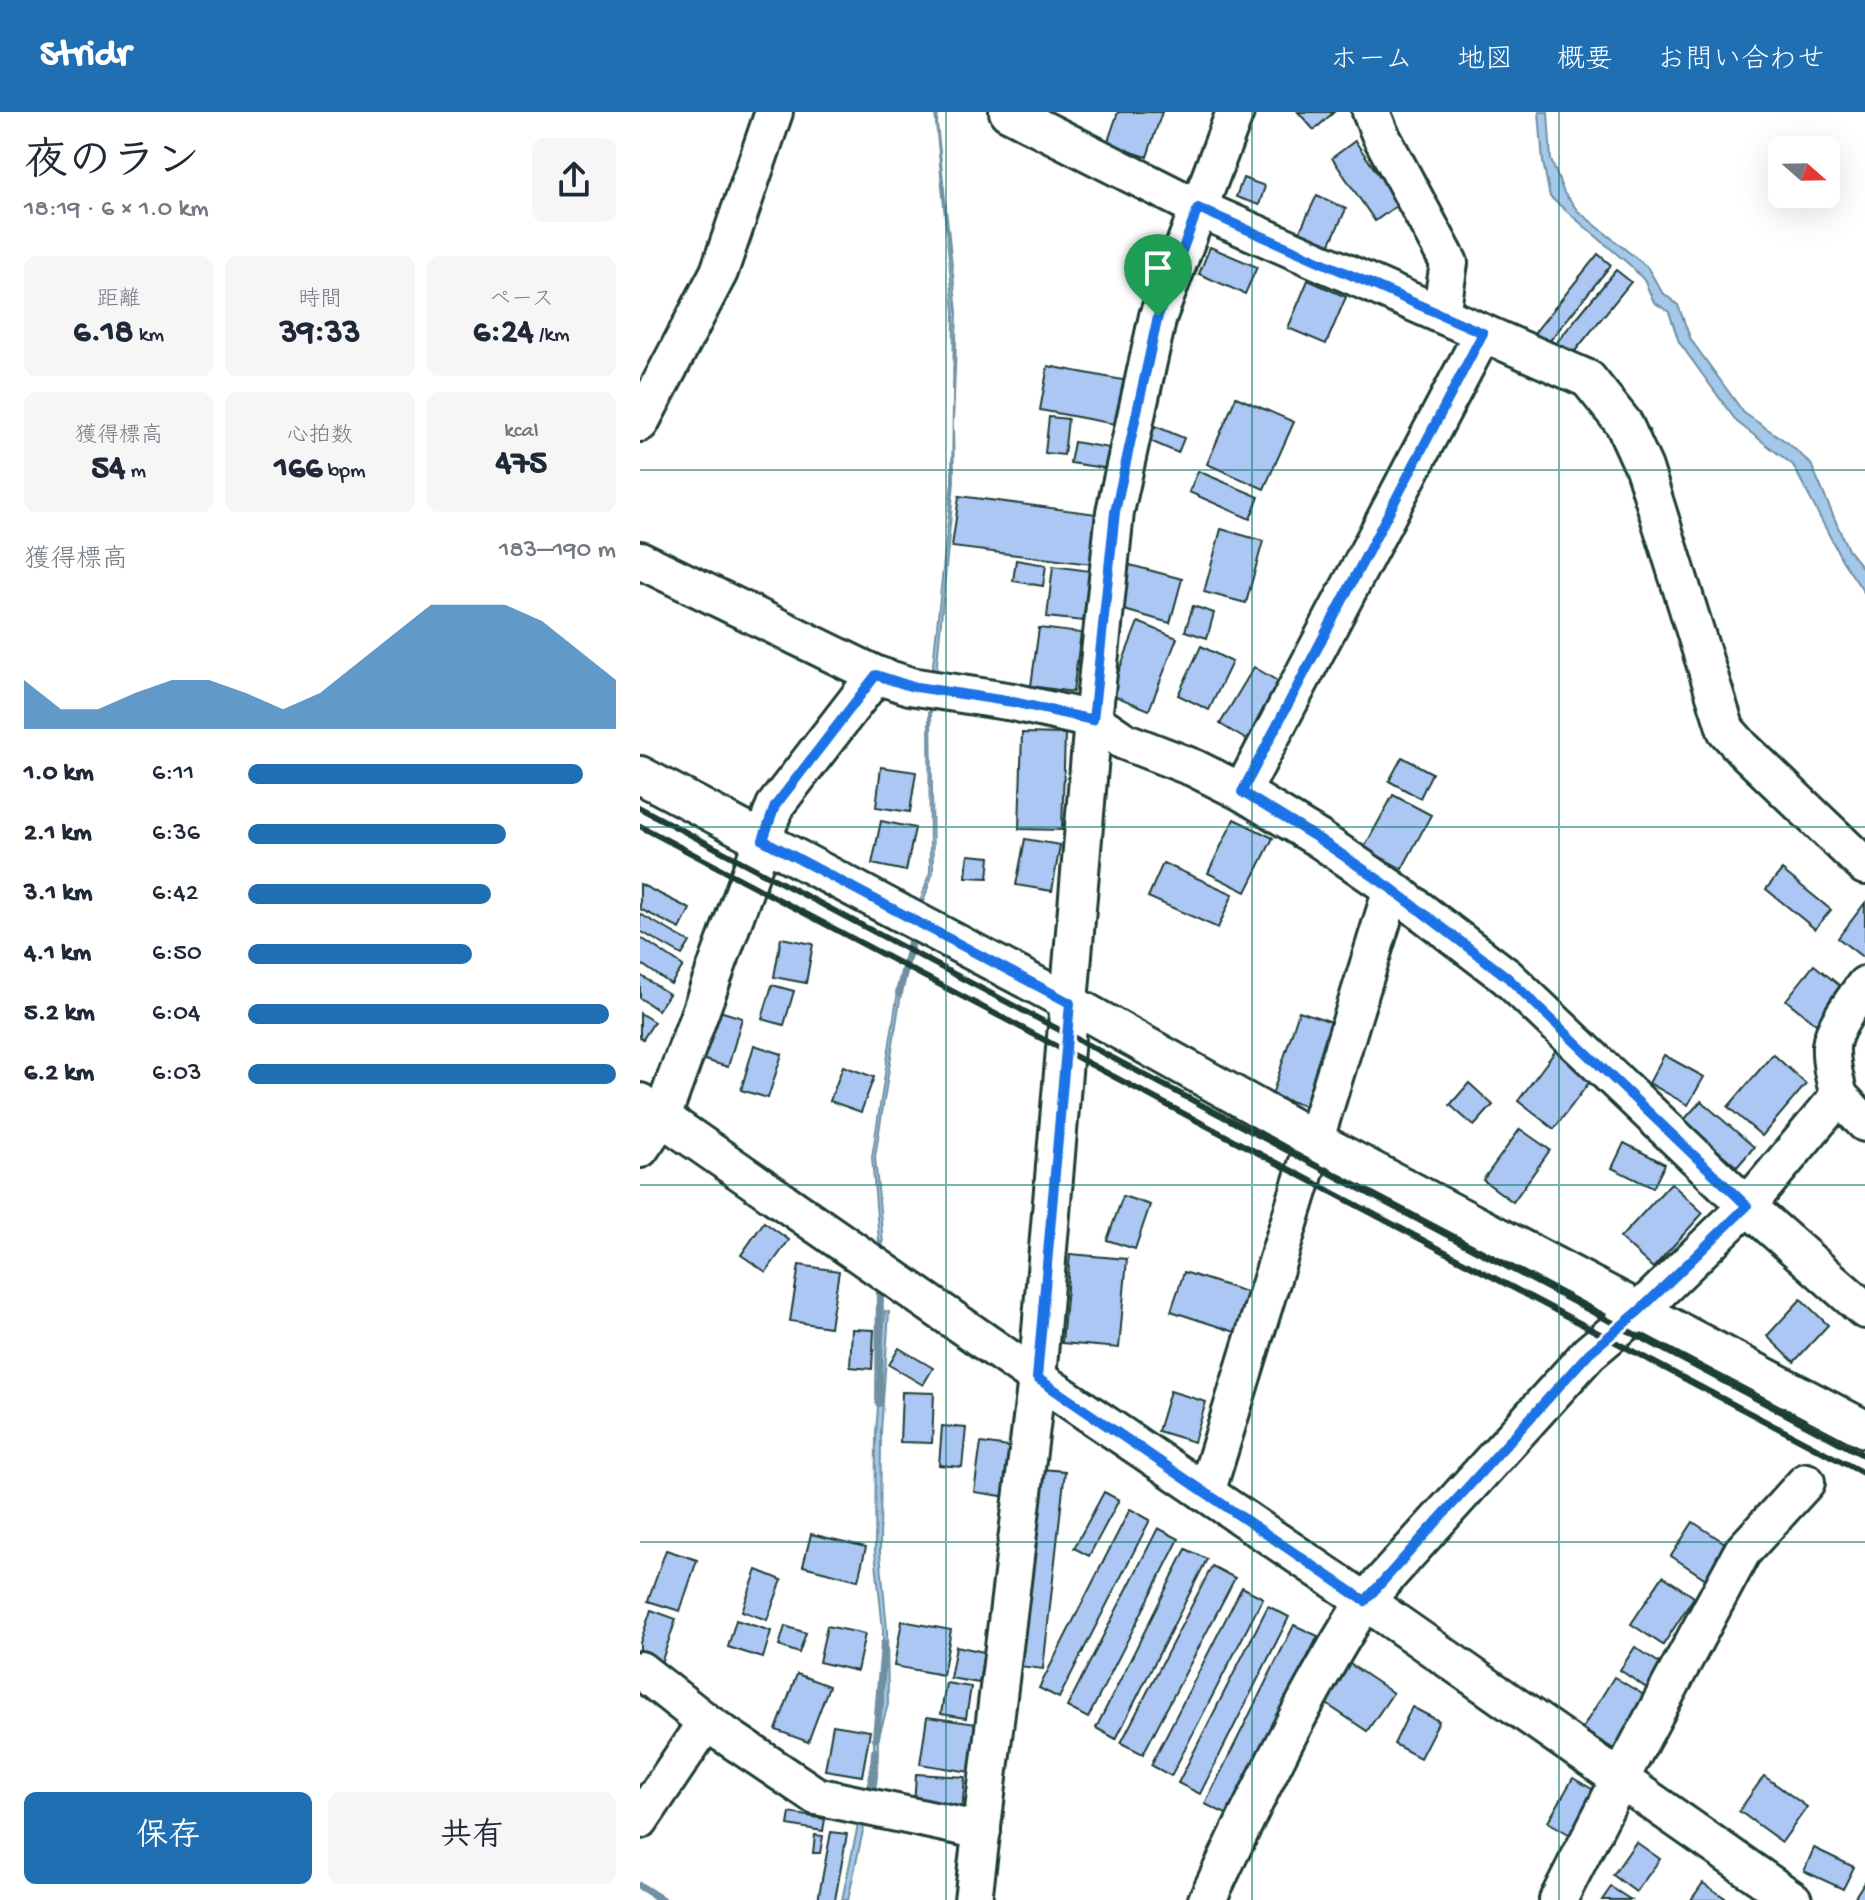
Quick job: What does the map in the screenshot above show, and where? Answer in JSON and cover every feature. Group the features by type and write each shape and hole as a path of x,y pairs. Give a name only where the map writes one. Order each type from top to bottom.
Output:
{"street":[{"path":"640,423 719,272 774,112"},
{"path":"1008,112 1198,208 1588,379 1624,424 1644,468 1726,730 1865,866"},
{"path":"973,1900 1037,1378 1093,720 1115,512 1158,316 1235,112"},
{"path":"1371,112 1449,263 1441,314"},
{"path":"1242,792 1483,333"},
{"path":"640,560 876,675 910,686 1013,702 1093,720 1124,741 1194,768 1242,792 1319,839 1392,889 1507,977 1747,1206 1865,1310"},
{"path":"640,1149 651,1110 775,806 876,675"},
{"path":"640,775 1070,1003 1315,1140 1862,1424"},
{"path":"1206,1493 1392,889"},
{"path":"1865,985 1847,1008 1831,1043 1832,1071 1839,1096 1865,1123"},
{"path":"1207,1900 1282,1747 1365,1601 1589,1353 1640,1310 1747,1206 1839,1096"},
{"path":"651,1110 1365,1601 1793,1900"},
{"path":"1558,1900 1742,1552 1806,1482"},
{"path":"640,1670 706,1722 816,1796 982,1831"},
{"path":"640,1820 706,1722"}],"water":[{"path":"935,112 938,112 957,312 954,482 935,685 931,684 952,482 954,312"},
{"path":"1539,112 1548,112 1551,160 1564,193 1578,211 1647,267 1662,292 1678,305 1691,340 1744,413 1788,443 1811,464 1848,550 1865,571 1865,594 1842,560 1793,465 1737,422 1679,342 1669,312 1654,302 1644,280 1550,197 1543,162"},
{"path":"929,707 933,872 920,912 917,911 930,872"},
{"path":"899,985 902,987 875,1157 883,1243 879,1241 872,1157"},
{"path":"885,1311 889,1312 881,1432 880,1552 887,1629 888,1704 878,1740 874,1799 870,1798 874,1776 874,1740 883,1704 883,1630 875,1552 876,1434"},
{"path":"858,1825 864,1826 848,1900 842,1900"}],"building":[{"path":"1118,112 1162,112 1147,157 1107,144"},
{"path":"1298,112 1334,112 1314,130"},
{"path":"1355,141 1399,204 1375,221 1332,158"},
{"path":"1243,178 1265,186 1259,205 1236,197"},
{"path":"1317,195 1346,209 1327,250 1297,237"},
{"path":"1210,247 1257,267 1245,294 1199,274"},
{"path":"1598,254 1611,265 1544,348 1531,337"},
{"path":"1616,270 1631,282 1567,361 1552,348"},
{"path":"1308,280 1346,297 1326,344 1288,328"},
{"path":"1048,366 1128,381 1120,425 1040,410"},
{"path":"1236,397 1294,422 1264,489 1207,464"},
{"path":"1049,417 1068,419 1064,455 1045,453"},
{"path":"1155,426 1184,438 1178,453 1148,440"},
{"path":"1074,442 1115,449 1111,469 1070,463"},
{"path":"1198,471 1259,497 1250,519 1189,492"},
{"path":"959,496 1097,514 1091,564 952,547"},
{"path":"1221,529 1263,541 1246,603 1204,592"},
{"path":"1016,560 1046,565 1043,586 1013,581"},
{"path":"1130,565 1182,579 1170,623 1117,608"},
{"path":"1053,566 1090,571 1083,621 1047,617"},
{"path":"1193,606 1214,613 1207,638 1185,631"},
{"path":"1138,622 1177,638 1149,710 1110,694"},
{"path":"1039,628 1081,633 1073,692 1031,686"},
{"path":"1201,646 1232,662 1209,710 1178,695"},
{"path":"1254,667 1284,685 1250,742 1220,724"},
{"path":"1022,733 1065,734 1062,830 1019,829"},
{"path":"1402,757 1432,773 1420,798 1389,781"},
{"path":"881,767 916,772 910,812 876,807"},
{"path":"1393,795 1431,815 1402,869 1364,848"},
{"path":"1234,819 1273,838 1246,892 1208,873"},
{"path":"881,821 915,828 906,871 872,864"},
{"path":"1025,839 1060,845 1052,891 1016,885"},
{"path":"968,855 990,857 988,878 966,877"},
{"path":"1163,863 1233,894 1218,928 1148,897"},
{"path":"1782,870 1831,910 1815,929 1766,889"},
{"path":"640,884 690,909 680,929 640,909"},
{"path":"1865,903 1865,959 1838,938"},
{"path":"640,914 690,942 682,955 640,931"},
{"path":"640,937 683,966 671,984 640,963"},
{"path":"781,938 813,944 806,983 774,977"},
{"path":"1814,965 1844,989 1816,1024 1786,1000"},
{"path":"640,975 669,994 658,1010 640,998"},
{"path":"772,985 794,991 784,1025 762,1019"},
{"path":"713,1009 742,1018 728,1067 698,1058"},
{"path":"1299,1011 1335,1023 1307,1107 1272,1095"},
{"path":"640,1013 654,1022 643,1039 640,1037"},
{"path":"754,1045 782,1054 768,1098 741,1090"},
{"path":"1557,1049 1594,1076 1554,1129 1518,1101"},
{"path":"1773,1054 1806,1084 1762,1136 1728,1107"},
{"path":"1664,1055 1704,1077 1688,1105 1649,1083"},
{"path":"843,1066 874,1077 861,1112 830,1101"},
{"path":"1469,1083 1493,1105 1474,1126 1450,1105"},
{"path":"1701,1101 1754,1147 1737,1167 1683,1121"},
{"path":"1520,1129 1550,1150 1513,1202 1483,1180"},
{"path":"1624,1143 1665,1164 1653,1188 1612,1168"},
{"path":"1671,1183 1703,1213 1653,1268 1620,1238"},
{"path":"1123,1196 1150,1205 1135,1249 1107,1240"},
{"path":"764,1222 789,1240 766,1272 741,1255"},
{"path":"1070,1254 1127,1259 1119,1348 1062,1343"},
{"path":"799,1265 839,1271 830,1327 790,1321"},
{"path":"1184,1272 1249,1293 1235,1332 1171,1311"},
{"path":"1801,1299 1828,1325 1794,1362 1767,1336"},
{"path":"852,1329 874,1330 872,1369 850,1367"},
{"path":"899,1348 933,1368 923,1385 889,1365"},
{"path":"1170,1391 1206,1402 1194,1442 1158,1431"},
{"path":"902,1392 934,1393 932,1443 900,1442"},
{"path":"942,1426 966,1428 962,1467 939,1465"},
{"path":"981,1443 1016,1448 1009,1497 974,1492"},
{"path":"1041,1469 1065,1471 1043,1669 1019,1666"},
{"path":"1104,1492 1119,1500 1089,1556 1074,1548"},
{"path":"1130,1509 1150,1520 1059,1698 1039,1688"},
{"path":"1693,1522 1728,1545 1706,1579 1671,1556"},
{"path":"1158,1528 1179,1539 1088,1718 1067,1707"},
{"path":"811,1534 866,1547 858,1580 803,1566"},
{"path":"1186,1549 1207,1559 1116,1739 1096,1728"},
{"path":"666,1550 697,1560 680,1611 648,1601"},
{"path":"1212,1566 1235,1578 1143,1754 1121,1743"},
{"path":"757,1570 782,1580 767,1620 742,1611"},
{"path":"1663,1576 1694,1597 1663,1645 1631,1624"},
{"path":"1242,1587 1263,1598 1171,1776 1151,1765"},
{"path":"1268,1606 1289,1617 1200,1794 1178,1783"},
{"path":"651,1610 676,1619 661,1663 640,1655 640,1643"},
{"path":"736,1620 771,1631 763,1658 728,1647"},
{"path":"902,1621 951,1630 943,1675 894,1666"},
{"path":"1294,1625 1318,1636 1228,1815 1205,1804"},
{"path":"785,1626 806,1633 799,1653 779,1646"},
{"path":"827,1626 865,1634 857,1671 819,1662"},
{"path":"956,1646 984,1652 979,1683 950,1678"},
{"path":"1635,1647 1667,1668 1651,1691 1620,1670"},
{"path":"1347,1662 1393,1693 1367,1731 1322,1701"},
{"path":"797,1674 829,1686 808,1742 776,1730"},
{"path":"1614,1677 1649,1698 1617,1751 1582,1729"},
{"path":"946,1683 971,1687 966,1718 941,1714"},
{"path":"1412,1707 1439,1721 1420,1758 1394,1744"},
{"path":"927,1717 984,1725 977,1773 920,1764"},
{"path":"833,1725 870,1731 862,1776 825,1770"},
{"path":"916,1774 965,1777 962,1811 914,1807"},
{"path":"1764,1776 1807,1807 1782,1842 1739,1811"},
{"path":"1573,1778 1599,1793 1574,1837 1548,1822"},
{"path":"790,1813 825,1819 823,1831 788,1825"},
{"path":"831,1832 847,1834 835,1900 818,1900"},
{"path":"815,1835 823,1836 820,1853 813,1853"},
{"path":"1636,1842 1660,1859 1636,1892 1613,1875"},
{"path":"1814,1848 1854,1867 1843,1889 1804,1871"},
{"path":"1865,1881 1865,1900 1853,1900"},
{"path":"1703,1883 1725,1898 1691,1900"},
{"path":"1611,1887 1631,1900 1602,1900"}],"waterway":[{"path":"899,993 914,929"},
{"path":"879,1403 880,1281"},
{"path":"876,1738 884,1644"},
{"path":"868,1798 875,1752"},
{"path":"640,1886 662,1900"}],"railway":[{"path":"640,808 1865,1456"},
{"path":"640,826 1865,1474"}],"route":[{"path":"1198,208 1483,333 1242,792 1392,889 1507,977 1747,1206 1640,1310 1589,1353 1365,1601 1037,1378 1070,1003 763,840 775,806 876,675 910,686 1013,702 1093,720 1115,512 1158,316 1198,208"}]}
